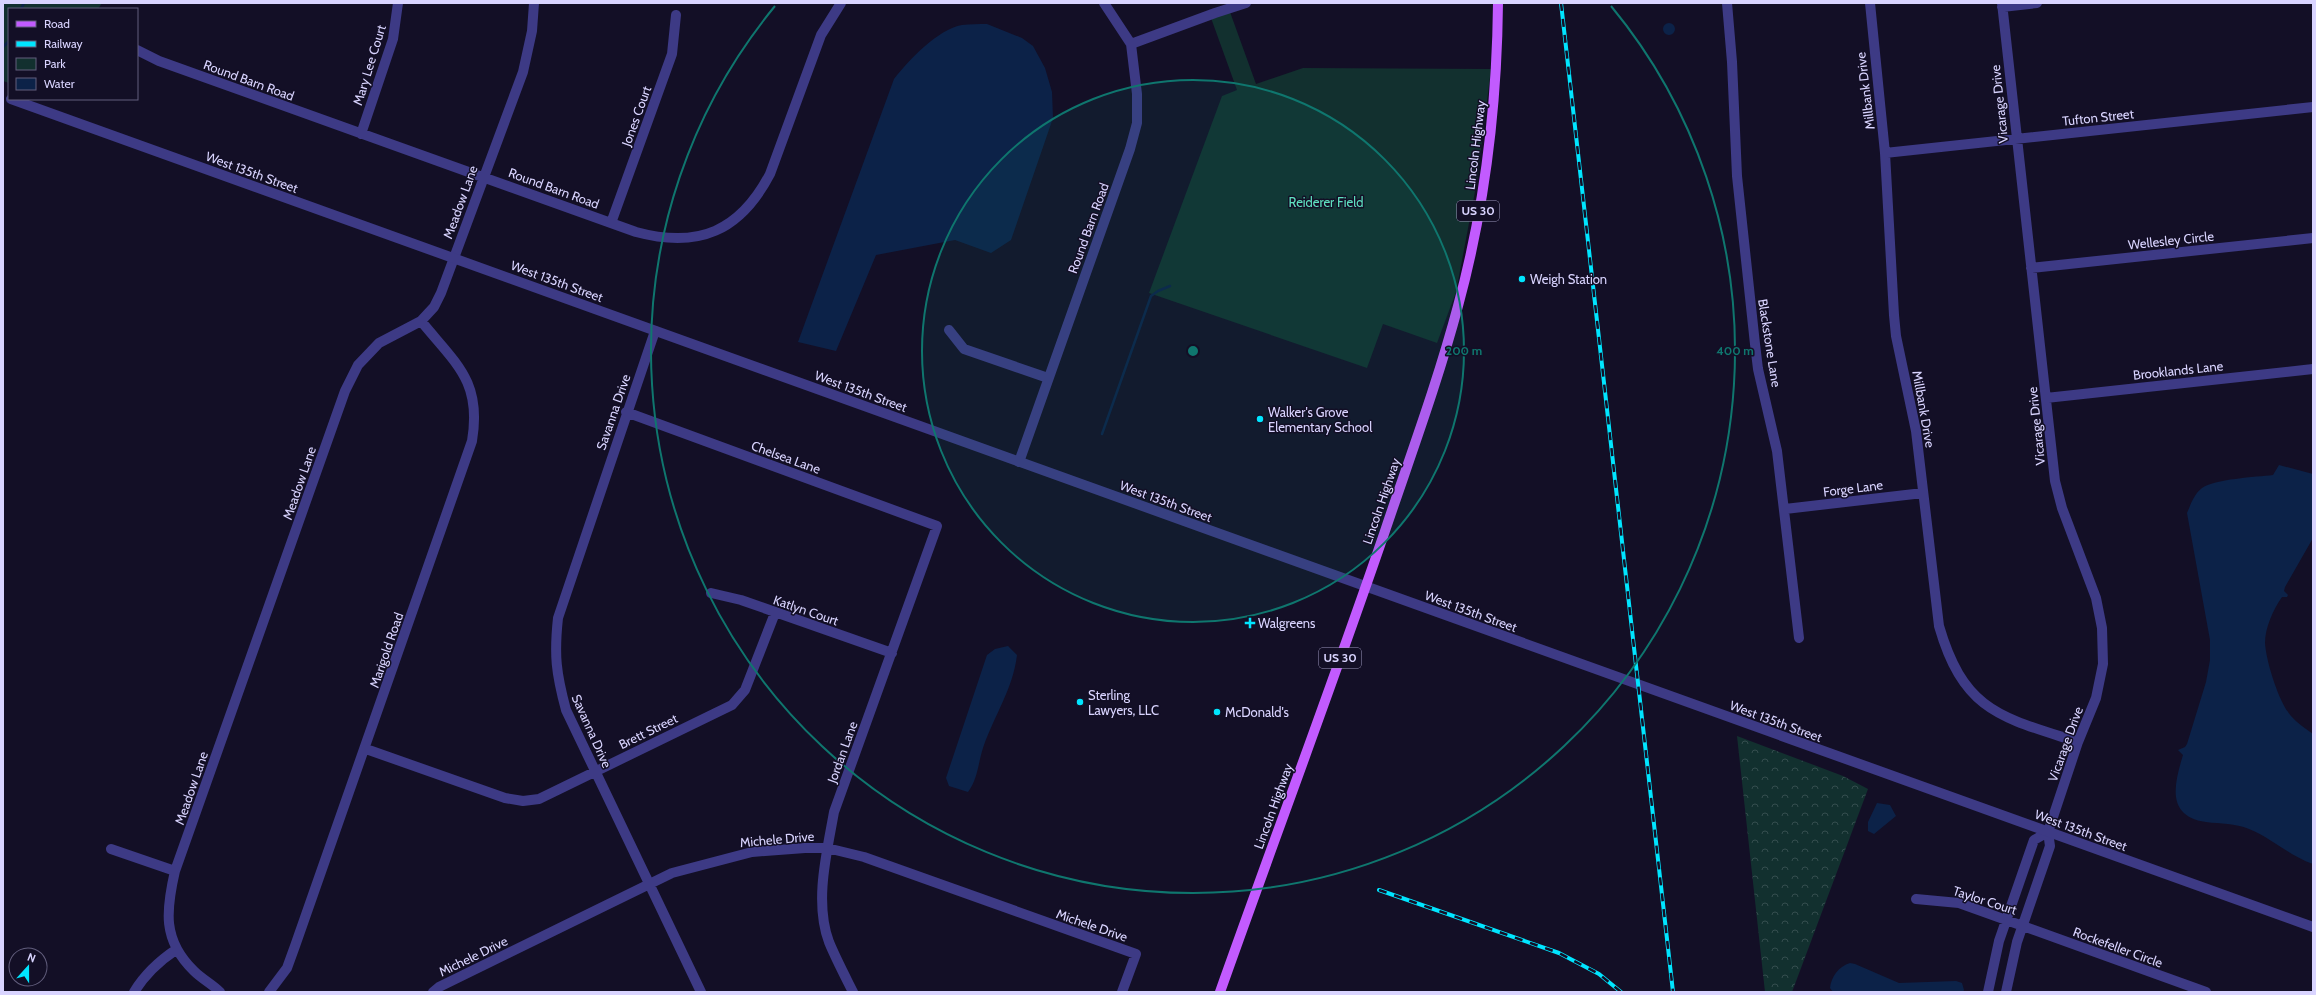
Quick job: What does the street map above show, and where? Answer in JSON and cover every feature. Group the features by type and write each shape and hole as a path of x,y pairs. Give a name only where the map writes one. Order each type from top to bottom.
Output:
{"main road":[{"name":"Lincoln Highway","path":"1220,992 1366,587 1444,355 1470,257 1487,167 1492,119 1498,3"}],"street":[{"name":"Mary Lee Court","path":"361,134 393,39 398,3"},
{"name":"Meadow Lane","path":"220,992 194,971 177,949 169,928 168,903 175,871 345,391 358,365 379,343 421,321 434,307 454,258 483,176 523,72 532,31 534,3"},
{"name":"Round Barn Road","path":"138,50 159,61 611,223 652,236 677,239 699,237 723,227 740,215 759,195 770,174 821,35 841,3"},
{"name":"Round Barn Road","path":"1019,462 1130,149 1137,123 1137,94 1131,44 1104,3"},
{"path":"1131,44 1215,12 1246,3"},
{"name":"Blackstone Lane","path":"1727,3 1732,62 1737,176 1754,336 1758,369 1777,450 1800,638"},
{"name":"Millbank Drive","path":"1870,3 1885,153 1896,336 1916,431 1939,626 1947,655 1961,680 1980,701 2002,716 2078,742"},
{"path":"2002,5 2037,3"},
{"name":"Vicarage Drive","path":"2002,5 2055,482 2062,508 2096,598 2102,628 2103,664 2096,698 2078,742 2048,832 2050,846 2022,926 2006,992"},
{"name":"Jones Court","path":"611,223 672,54 676,15"},
{"name":"West 135th Street","path":"13,100 2313,927"},
{"name":"Tufton Street","path":"1885,153 2313,107"},
{"name":"Wellesley Circle","path":"2032,268 2313,238"},
{"name":"Marigold Road","path":"269,992 287,968 366,749 472,441 476,418 474,401 467,379 421,321"},
{"path":"949,330 964,349 1048,378"},
{"name":"Savanna Drive","path":"655,331 626,412 558,618 555,645 557,674 566,710 701,992"},
{"name":"Brooklands Lane","path":"2046,398 2313,369"},
{"name":"Chelsea Lane","path":"626,412 937,526"},
{"name":"Forge Lane","path":"1785,509 1923,493"},
{"name":"Jordan Lane","path":"853,992 829,942 824,919 823,888 827,848 834,812 937,526"},
{"name":"Katlyn Court","path":"711,593 741,600 892,653"},
{"name":"Brett Street","path":"366,749 505,798 523,801 539,799 732,705 745,690 775,613"},
{"path":"1988,992 2005,920 2034,840 2048,832"},
{"name":"Michele Drive","path":"433,992 439,987 672,873 752,852 827,848 864,857 1136,954 1122,992"},
{"path":"110,849 175,871"},
{"name":"Taylor Court","path":"1916,899 1959,903 2022,926"},
{"name":"Rockefeller Circle","path":"2022,926 2206,992"},
{"path":"134,992 140,982 161,959 177,949"}],"green space":[{"path":"3,3 102,3 99,8 8,8 8,83 3,81"},
{"name":"Reiderer Field","path":"1230,12 1256,84 1303,68 1491,69 1477,181 1456,292 1437,343 1383,324 1367,368 1149,293 1222,96 1237,90 1211,18"},
{"path":"1737,736 1843,776 1868,789 1792,992 1765,992"}],"water":[{"path":"1667,23 1671,23 1675,29 1671,35 1667,35 1663,31 1663,27"},
{"path":"987,24 1022,38 1033,46 1045,68 1052,92 1053,118 1011,240 991,253 955,240 876,255 836,351 798,342 894,79 915,55 943,33 962,25"},
{"path":"2279,465 2313,474 2313,538 2285,587 2284,591 2288,595 2287,597 2282,597 2273,613 2266,631 2265,643 2271,671 2286,710 2293,719 2313,734 2313,864 2304,861 2249,829 2228,824 2193,819 2184,813 2176,798 2177,777 2183,755 2178,750 2185,747 2187,744 2206,682 2210,660 2210,640 2187,513 2193,499 2202,488 2216,482 2273,475"},
{"path":"1008,646 1017,655 1012,679 987,736 974,782 968,792 949,786 946,778 987,655 995,649"},
{"path":"1877,803 1890,805 1896,816 1874,834 1868,831 1868,822"},
{"path":"1850,963 1899,983 1956,981 1962,983 1964,990 1963,992 1833,992 1830,988 1836,972 1846,964"}],"waterway":[{"path":"22,8 24,3"},
{"path":"3,47 8,42"},
{"path":"1102,434 1151,296 1170,286"}],"railway":[{"path":"1561,3 1673,992"},
{"path":"1379,890 1559,953 1599,974 1621,992"}],"place":[{"name":"Weigh Station","path":"1522,279"},
{"name":"Walker's Grove Elementary School","path":"1260,419"},
{"name":"Walgreens","path":"1250,623"},
{"name":"Sterling Lawyers, LLC","path":"1080,702"},
{"name":"McDonald's","path":"1217,712"}]}
